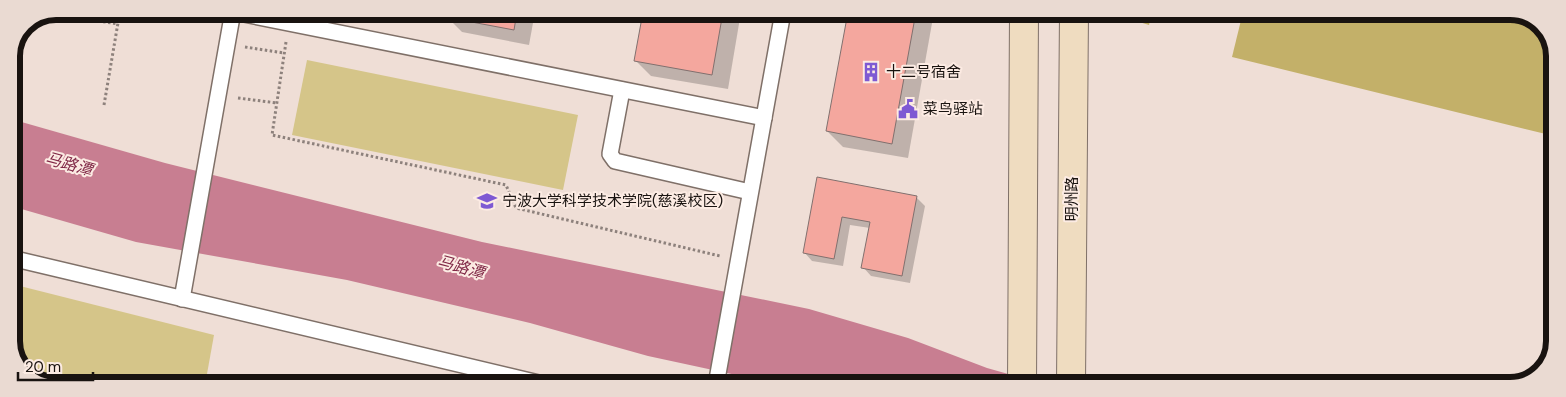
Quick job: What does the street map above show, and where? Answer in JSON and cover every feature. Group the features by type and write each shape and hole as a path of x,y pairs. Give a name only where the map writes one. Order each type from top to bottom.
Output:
{"main road":[{"path":"1022,377 1024,20"},
{"name":"明州路","path":"1071,377 1074,20"}],"lane":[{"path":"182,300 230,20"},
{"path":"273,20 764,118"},
{"path":"718,377 782,20"},
{"path":"622,90 610,154 615,161 750,192"},
{"path":"20,260 182,300 513,377"}],"path":[{"path":"92,20 118,24"},
{"path":"104,105 119,20"},
{"path":"289,23 272,135 506,185 516,208 738,260"},
{"path":"225,44 284,53"},
{"path":"216,95 277,103"}],"shaded area":[{"path":"1133,20 1150,20 1149,25"},
{"path":"1241,20 1517,21 1532,27 1545,46 1546,134 1232,57"},
{"path":"307,60 578,115 563,190 292,135"},
{"path":"20,286 214,335 206,377 49,376 34,370 26,361 21,351"}],"water":[{"name":"马路潭","path":"20,122 165,163 482,242 809,309 908,338 987,368 1019,377 746,377 648,356 530,323 347,280 136,242 20,209"}],"building":[{"path":"461,20 516,20 514,30"},
{"path":"642,20 722,20 712,75 634,61"},
{"name":"十二号宿舍","path":"847,20 915,20 892,144 826,131"},
{"path":"817,177 917,196 902,276 861,268 870,222 842,217 834,259 803,253"}],"place":[{"name":"十二号宿舍","path":"871,72"},
{"name":"菜鸟驿站","path":"908,109"},
{"name":"宁波大学科学技术学院(慈溪校区)","path":"487,201"}]}
